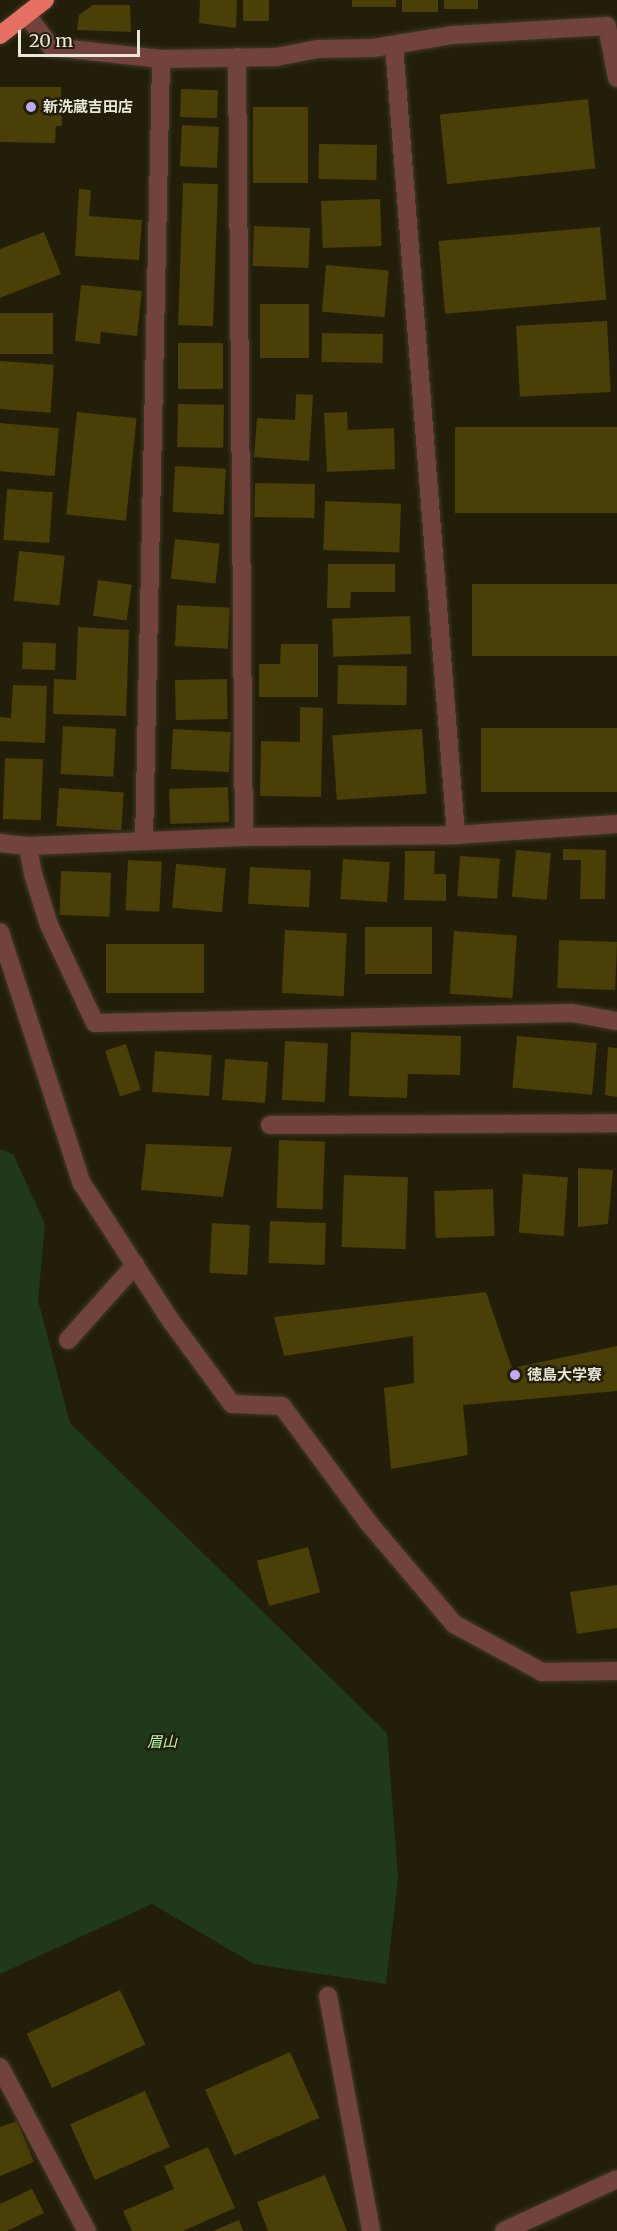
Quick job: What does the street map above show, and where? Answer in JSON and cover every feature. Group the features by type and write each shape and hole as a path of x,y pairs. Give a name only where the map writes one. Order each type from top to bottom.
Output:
{"highway":[{"path":"0,34 45,0"}],"street":[{"path":"26,14 51,47 161,59 276,57 318,49 394,45 453,35 612,26 617,78"},
{"path":"394,45 456,835"},
{"path":"237,57 244,837"},
{"path":"144,841 161,59"},
{"path":"0,843 28,846 244,837 456,835 617,824"},
{"path":"28,846 33,874 49,925 94,1023 572,1013 617,1022"},
{"path":"0,932 81,1182 171,1321 232,1404 282,1406 367,1521 454,1624 542,1672 617,1671"},
{"path":"270,1125 617,1123"},
{"path":"68,1340 135,1265"},
{"path":"328,1996 371,2231"},
{"path":"0,2067 87,2231"},
{"path":"504,2231 617,2179"}],"green space":[{"name":"眉山","path":"0,1149 13,1154 45,1224 38,1300 70,1423 387,1733 398,1877 386,1984 254,1964 152,1904 0,1974"}],"building":[{"path":"200,0 237,0 236,28 199,23"},
{"path":"243,0 269,0 269,21 243,21"},
{"path":"352,0 396,0 396,7 352,7"},
{"path":"402,0 438,0 438,12 402,12"},
{"path":"444,0 478,0 478,9 444,9"},
{"path":"93,5 130,5 131,32 77,30 79,15"},
{"name":"新洗蔵吉田店","path":"0,87 61,87 62,126 56,126 55,143 0,142"},
{"path":"181,89 218,90 217,118 180,117"},
{"path":"588,99 595,169 447,184 440,115"},
{"path":"253,107 308,107 308,183 253,183"},
{"path":"182,125 219,127 217,168 180,166"},
{"path":"319,144 377,145 376,180 318,179"},
{"path":"183,183 218,184 213,326 178,325"},
{"path":"79,189 91,190 89,216 142,220 139,260 75,256"},
{"path":"380,199 382,246 323,248 321,201"},
{"path":"254,226 310,228 309,268 253,266"},
{"path":"600,227 606,300 445,314 439,241"},
{"path":"44,232 61,274 0,298 0,249"},
{"path":"326,265 389,270 385,317 322,312"},
{"path":"81,285 142,291 137,336 101,332 100,344 75,341"},
{"path":"260,304 309,304 309,358 260,358"},
{"path":"0,313 53,313 53,354 0,354"},
{"path":"607,321 611,392 520,397 516,326"},
{"path":"322,333 383,334 382,363 321,362"},
{"path":"178,343 223,343 223,389 178,389"},
{"path":"0,361 54,365 51,413 0,409"},
{"path":"296,394 313,395 309,461 254,457 257,418 295,420"},
{"path":"178,404 224,405 223,448 177,447"},
{"path":"77,412 137,418 126,521 66,514"},
{"path":"347,412 348,430 394,428 395,469 327,472 324,413"},
{"path":"0,423 59,428 55,476 0,471"},
{"path":"455,427 617,427 617,513 455,513"},
{"path":"175,466 226,469 224,515 173,512"},
{"path":"255,483 315,484 314,518 254,517"},
{"path":"7,489 53,492 49,543 3,540"},
{"path":"325,501 401,504 399,553 323,550"},
{"path":"175,539 220,544 216,583 171,579"},
{"path":"19,551 65,556 60,606 14,601"},
{"path":"328,564 395,564 395,592 351,592 350,608 327,608"},
{"path":"98,580 132,585 127,620 93,616"},
{"path":"472,584 617,584 617,656 472,656"},
{"path":"177,605 230,608 228,649 175,646"},
{"path":"410,616 411,654 333,657 332,619"},
{"path":"78,627 129,630 126,716 53,714 54,679 76,680"},
{"path":"23,642 56,643 55,670 22,669"},
{"path":"281,644 318,644 318,697 259,697 259,664 280,664"},
{"path":"338,665 407,666 406,705 337,704"},
{"path":"227,679 228,719 176,720 175,680"},
{"path":"13,685 47,686 45,743 0,741 0,717 11,718"},
{"path":"300,707 323,708 321,797 260,796 261,741 300,742"},
{"path":"63,726 116,729 113,777 60,774"},
{"path":"481,728 617,728 617,792 481,792"},
{"path":"173,729 231,732 229,772 171,769"},
{"path":"422,729 427,794 337,800 332,735"},
{"path":"5,758 43,759 41,820 3,819"},
{"path":"228,787 229,822 170,824 169,789"},
{"path":"59,788 124,793 121,830 56,826"},
{"path":"563,849 606,850 605,899 580,899 581,860 563,860"},
{"path":"516,850 551,853 547,900 512,897"},
{"path":"405,851 435,851 434,874 446,874 446,901 404,900"},
{"path":"460,856 500,859 497,899 457,896"},
{"path":"343,859 390,862 387,902 340,899"},
{"path":"128,860 162,862 159,912 125,910"},
{"path":"176,864 226,868 222,912 172,908"},
{"path":"250,867 311,870 309,907 248,904"},
{"path":"61,871 111,873 109,917 59,915"},
{"path":"365,927 432,927 432,974 365,974"},
{"path":"285,930 347,933 344,996 282,993"},
{"path":"454,931 517,935 512,998 450,994"},
{"path":"559,940 617,942 615,990 557,988"},
{"path":"106,944 204,944 204,993 106,993"},
{"path":"351,1032 461,1036 460,1075 408,1074 407,1098 349,1096"},
{"path":"517,1036 597,1043 592,1095 512,1088"},
{"path":"285,1041 328,1043 325,1102 282,1100"},
{"path":"126,1044 141,1090 120,1096 105,1051"},
{"path":"608,1047 617,1048 617,1097 605,1095"},
{"path":"155,1051 212,1055 209,1096 152,1092"},
{"path":"225,1059 268,1062 265,1103 222,1100"},
{"path":"279,1140 325,1142 323,1210 277,1208"},
{"path":"146,1144 232,1147 223,1197 141,1190"},
{"path":"578,1168 613,1170 608,1224 578,1227"},
{"path":"523,1174 568,1177 564,1236 519,1233"},
{"path":"344,1175 408,1177 405,1249 341,1247"},
{"path":"493,1189 495,1236 436,1238 434,1191"},
{"path":"270,1221 326,1223 325,1265 269,1263"},
{"path":"212,1223 250,1225 247,1275 209,1273"},
{"name":"徳島大学寮","path":"486,1292 512,1368 617,1346 617,1391 463,1405 468,1455 391,1469 384,1388 414,1383 413,1336 284,1356 274,1317"},
{"path":"308,1547 320,1592 269,1606 257,1561"},
{"path":"617,1585 617,1628 577,1634 570,1592"},
{"path":"120,1990 145,2044 52,2088 27,2034"},
{"path":"290,2052 319,2118 234,2156 205,2090"},
{"path":"145,2091 170,2147 95,2180 70,2124"},
{"path":"17,2121 34,2162 0,2176 0,2127"},
{"path":"208,2147 235,2208 183,2231 132,2231 123,2211 174,2189 164,2166"},
{"path":"325,2175 347,2231 268,2231 257,2202"},
{"path":"32,2189 44,2213 7,2231 0,2231 0,2204"},
{"path":"239,2220 243,2231 213,2231"}],"place":[{"name":"新洗蔵吉田店","path":"31,107"},
{"name":"徳島大学寮","path":"515,1375"}]}
